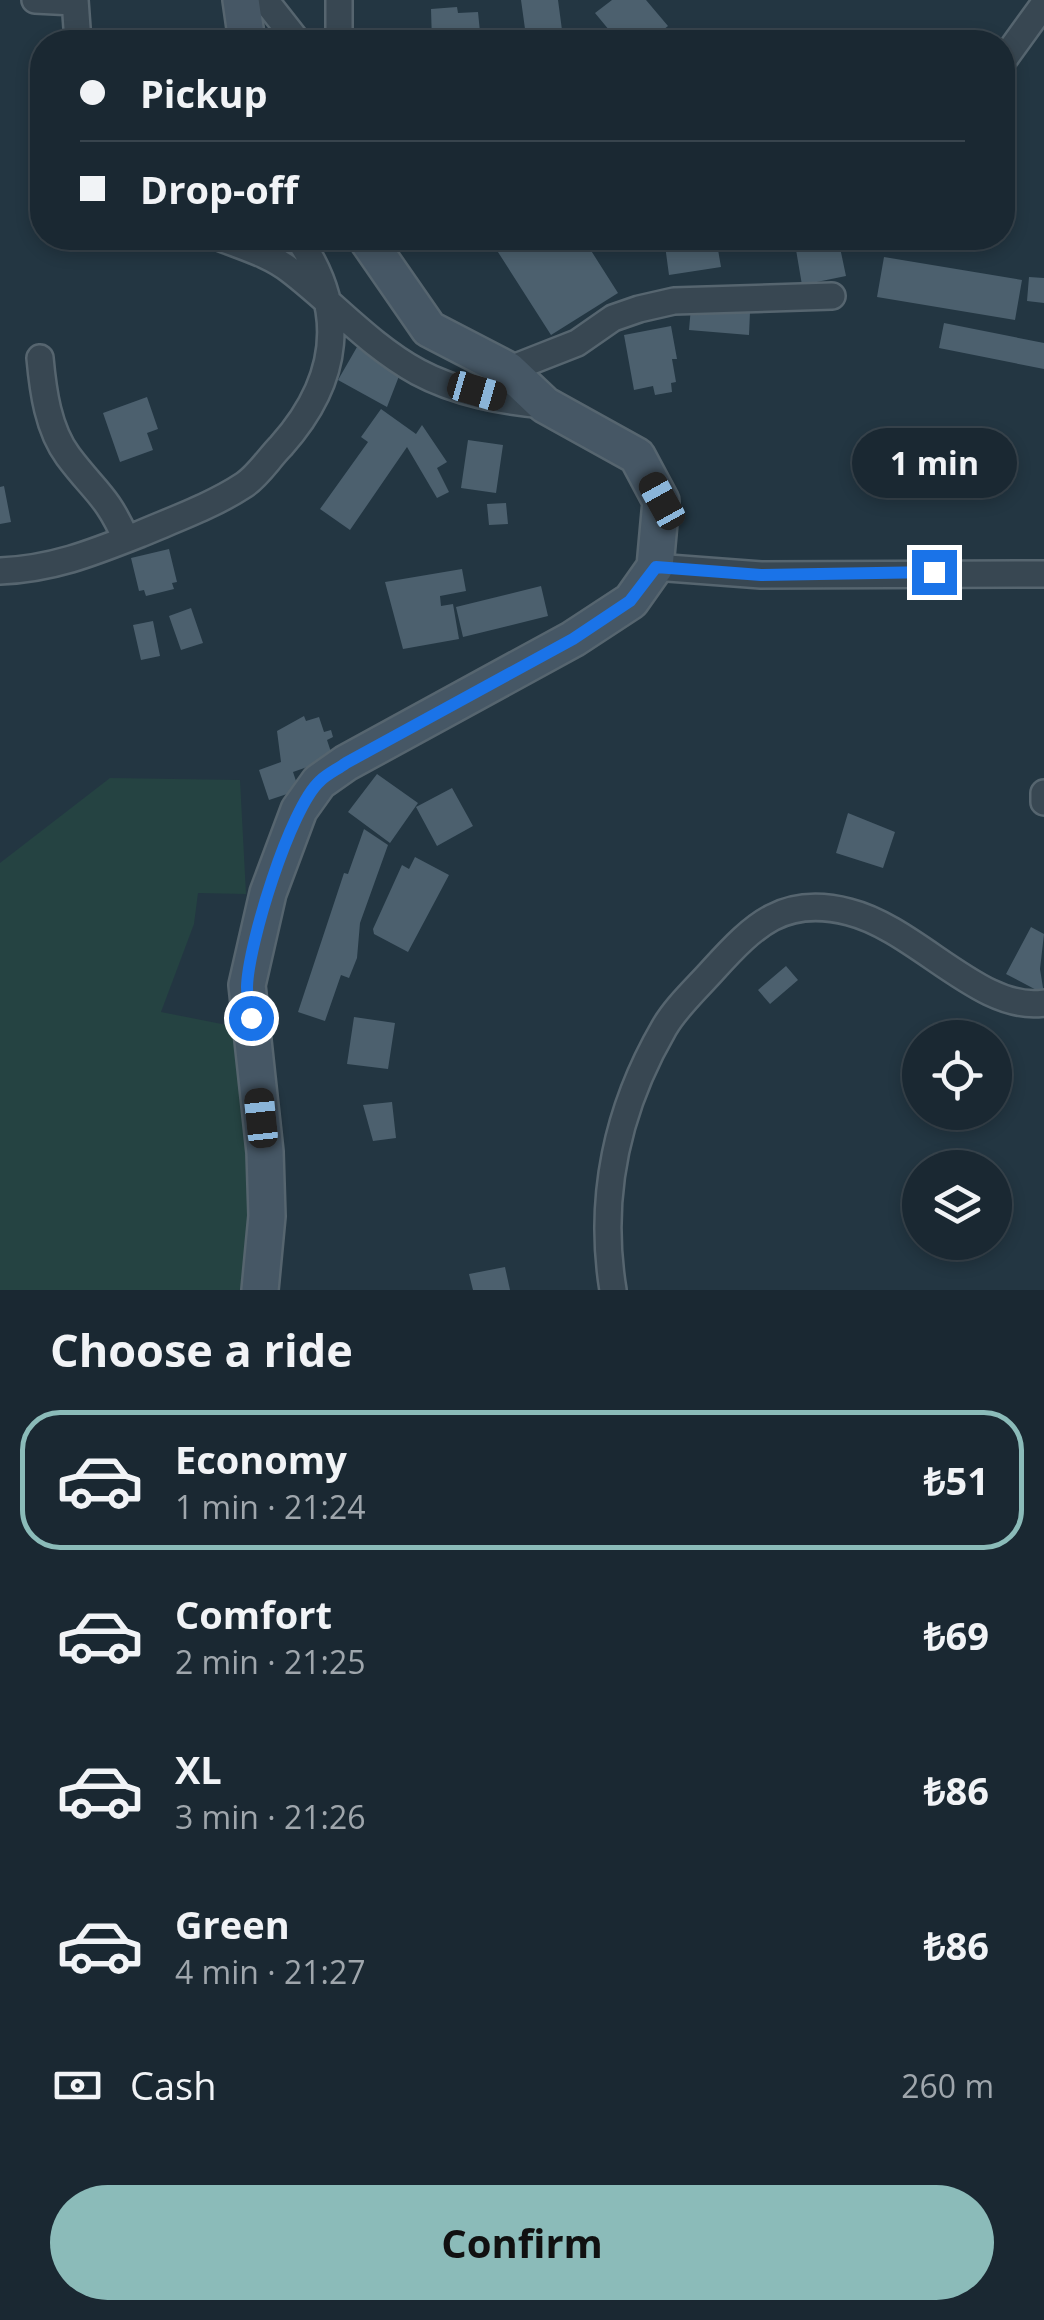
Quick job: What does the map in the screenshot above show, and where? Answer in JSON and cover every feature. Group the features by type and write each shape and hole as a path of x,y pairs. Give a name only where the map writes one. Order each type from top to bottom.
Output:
{"street":[{"path":"36,0 74,1 77,30"},
{"path":"242,0 246,30"},
{"path":"265,0 289,30"},
{"path":"339,30 340,0"},
{"path":"1015,44 1044,4"},
{"path":"247,250 288,268 332,311 415,370 439,382 517,403 545,405"},
{"path":"0,571 53,566 198,510 247,483 297,428 331,356 332,311 320,275 305,250"},
{"path":"260,1290 267,1216 265,1152 247,985 268,894 299,810 319,782 346,763 573,639 630,601 656,567 662,501 637,456 545,405 508,370 429,329 374,250"},
{"path":"508,370 577,343 614,318 639,308 674,301 832,296"},
{"path":"40,358 43,392 57,435 68,456 110,502 126,539"},
{"path":"656,567 761,575 1044,574"},
{"path":"1044,793 1044,802"},
{"path":"613,1290 604,1215 618,1134 637,1083 666,1024 754,926 788,910 814,906 848,911 906,935 974,986 1008,1002 1044,1003"}],"green space":[{"path":"110,778 240,780 246,894 198,893 194,924 161,1012 237,1027 252,1176 247,1290 0,1290 0,863"}],"building":[{"path":"521,0 558,0 562,30 525,30"},
{"path":"612,0 646,0 668,26 663,30 609,30 595,13"},
{"path":"457,7 458,13 478,12 480,30 432,30 431,9"},
{"path":"497,250 591,250 618,293 551,335"},
{"path":"666,250 718,250 721,267 669,275"},
{"path":"796,250 841,250 846,276 802,285"},
{"path":"884,257 1022,280 1015,320 877,297"},
{"path":"1029,277 1044,278 1044,303 1027,301"},
{"path":"691,307 750,312 749,335 689,330"},
{"path":"944,323 1044,343 1044,369 939,348"},
{"path":"671,326 677,359 672,359 676,382 671,383 672,392 655,395 653,386 634,390 624,335"},
{"path":"357,347 401,371 387,407 338,380"},
{"path":"147,397 158,429 147,433 153,450 120,462 103,413"},
{"path":"381,409 416,434 422,425 447,462 437,468 449,492 437,498 407,447 350,530 320,509 368,442 361,437"},
{"path":"468,440 503,445 496,493 461,488"},
{"path":"4,486 11,522 0,524 0,487"},
{"path":"506,503 508,524 489,525 487,504"},
{"path":"169,549 177,582 172,583 174,589 146,596 144,590 139,591 131,558"},
{"path":"462,569 466,591 440,596 441,606 453,604 459,639 403,649 385,582"},
{"path":"541,586 548,616 463,637 456,607"},
{"path":"191,608 203,643 181,650 169,616"},
{"path":"153,621 160,656 141,660 133,625"},
{"path":"304,716 306,721 319,717 324,732 331,730 333,737 327,740 333,758 293,772 299,790 269,800 259,770 281,762 277,731"},
{"path":"377,774 418,803 390,843 348,812"},
{"path":"452,788 473,826 437,846 416,807"},
{"path":"848,813 895,832 883,868 836,853"},
{"path":"364,829 388,845 360,923 357,958 349,978 341,975 325,1021 298,1012 344,873 348,874"},
{"path":"415,857 449,875 408,952 374,934 373,929 402,865 409,869"},
{"path":"1031,927 1044,934 1040,969 1044,994 1006,974"},
{"path":"786,966 798,980 770,1004 758,990"},
{"path":"354,1017 395,1023 388,1069 347,1064"},
{"path":"392,1102 396,1138 373,1141 363,1105"},
{"path":"505,1267 510,1290 473,1290 469,1274"}],"route":[{"path":"251,1018 247,985 268,894 299,810 319,782 346,763 573,639 630,601 656,567 761,575 934,572"}]}
